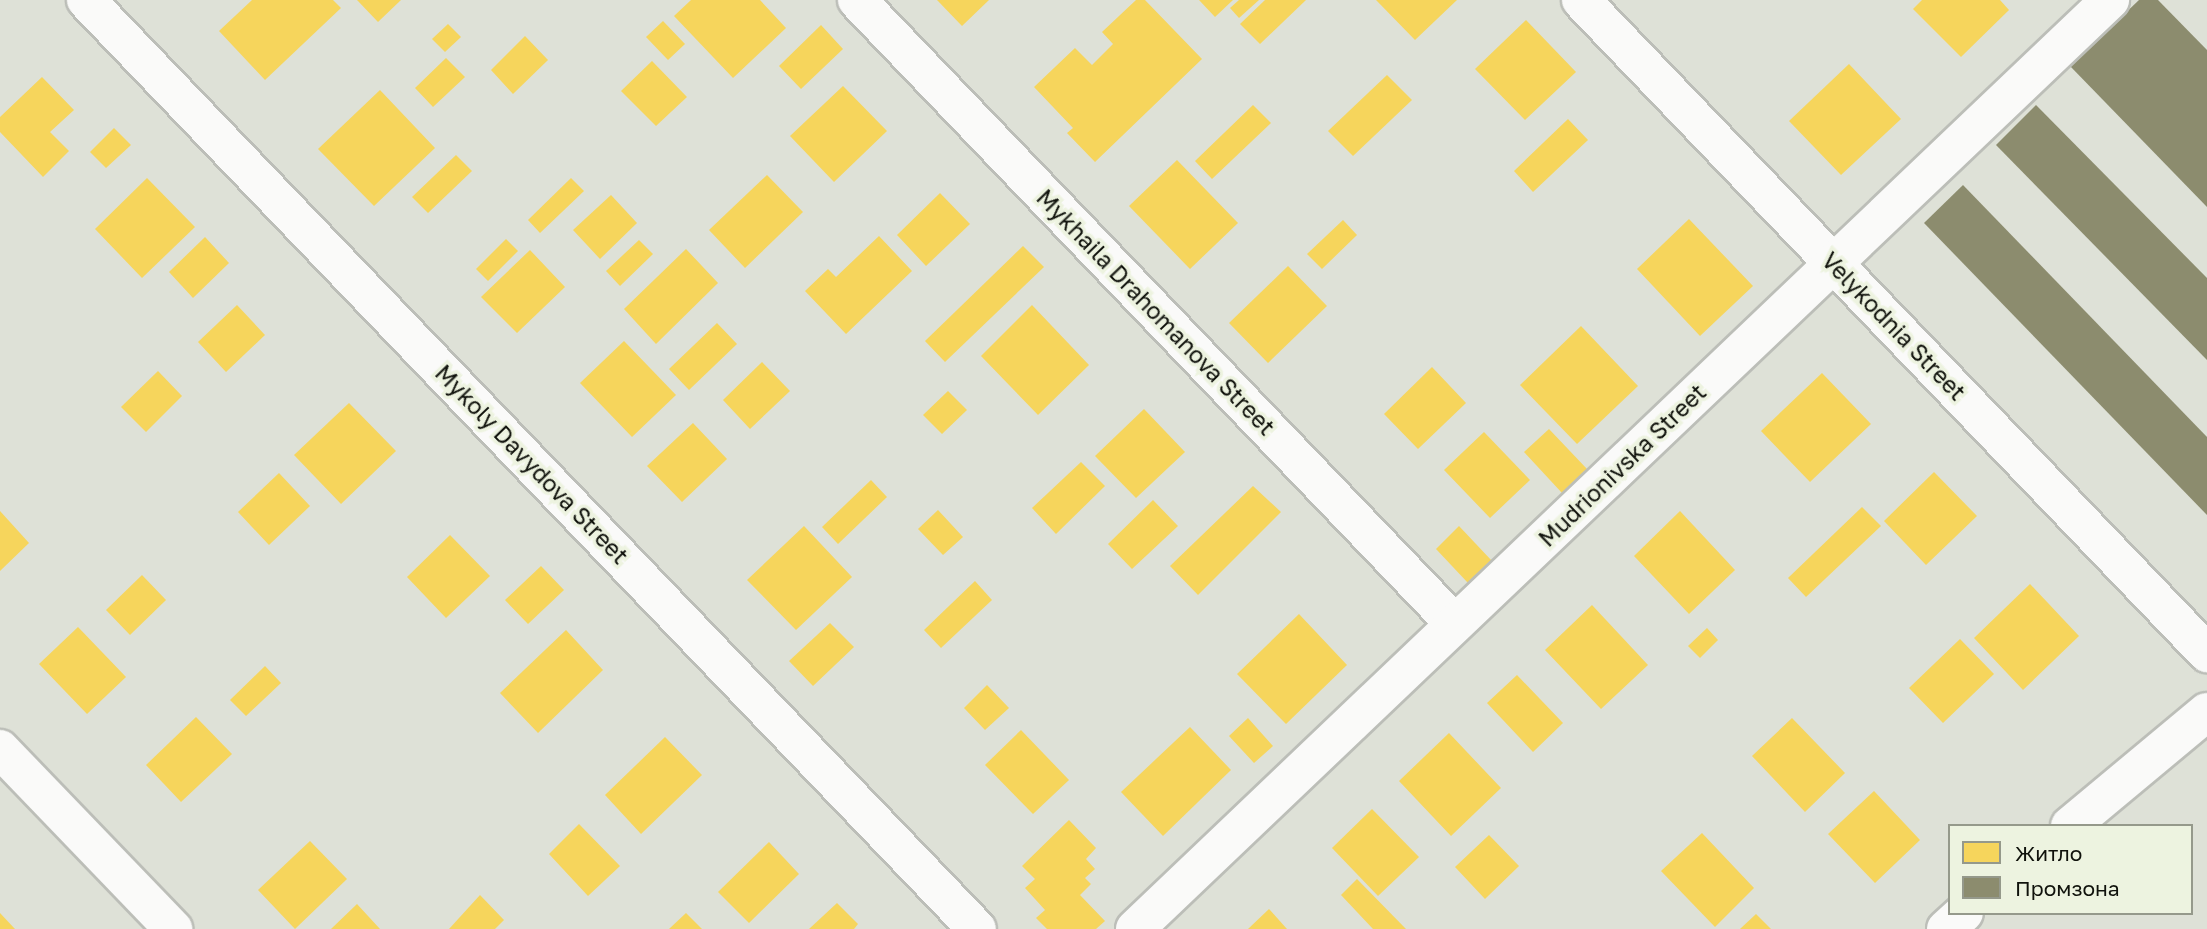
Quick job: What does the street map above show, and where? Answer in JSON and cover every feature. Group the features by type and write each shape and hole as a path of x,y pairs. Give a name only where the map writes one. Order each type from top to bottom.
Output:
{"street":[{"name":"Mykoly Davydova Street","path":"86,0 977,929"},
{"name":"Mykhaila Drahomanova Street","path":"857,0 1455,624"},
{"name":"Velykodnia Street","path":"1581,0 2207,653"},
{"name":"Mudrionivska Street","path":"1135,929 2110,0"},
{"path":"2072,824 2207,712"},
{"path":"0,749 173,929"},
{"path":"1945,929 1962,915"}],"building: Житло":[{"path":"252,0 333,0 341,8 265,80 219,31"},
{"path":"357,0 401,0 378,22"},
{"path":"691,0 760,0 786,28 733,78 674,16"},
{"path":"937,0 989,0 962,26"},
{"path":"1136,0 1145,0 1202,59 1095,162 1067,133 1073,128 1034,87 1075,48 1092,65 1113,44 1102,32"},
{"path":"1199,0 1233,0 1215,17"},
{"path":"1239,0 1259,0 1239,18 1230,8"},
{"path":"1265,0 1306,0 1260,44 1240,24"},
{"path":"1376,0 1457,0 1415,40"},
{"path":"1922,0 2000,0 2009,10 1961,57 1913,9"},
{"path":"1526,20 1576,72 1525,120 1475,69"},
{"path":"663,21 685,44 668,60 646,37"},
{"path":"448,24 461,37 445,52 432,39"},
{"path":"821,25 843,49 801,89 779,66"},
{"path":"525,36 548,60 513,94 491,70"},
{"path":"446,58 465,77 433,107 415,88"},
{"path":"652,61 687,97 656,126 621,91"},
{"path":"1849,64 1901,119 1841,175 1789,121"},
{"path":"1387,75 1412,100 1353,156 1328,131"},
{"path":"42,77 74,110 50,132 69,151 43,177 0,132 0,117"},
{"path":"843,86 887,131 834,182 790,136"},
{"path":"380,90 435,148 374,206 318,149"},
{"path":"1253,105 1271,123 1212,179 1195,161"},
{"path":"1568,119 1588,140 1533,192 1514,171"},
{"path":"114,128 131,145 106,168 90,152"},
{"path":"456,155 472,171 428,213 412,197"},
{"path":"1177,160 1238,223 1190,269 1129,206"},
{"path":"767,175 803,212 745,268 709,230"},
{"path":"147,178 195,227 142,278 95,229"},
{"path":"571,178 584,191 540,233 528,220"},
{"path":"940,193 970,224 926,266 897,235"},
{"path":"611,195 637,223 600,259 573,230"},
{"path":"1689,219 1753,286 1700,336 1637,269"},
{"path":"1343,220 1357,235 1322,269 1307,254"},
{"path":"879,236 912,271 846,334 805,291 828,269 836,277"},
{"path":"205,237 229,263 193,298 169,272"},
{"path":"506,239 518,251 488,281 476,269"},
{"path":"639,240 653,254 620,286 606,271"},
{"path":"1023,246 1044,267 945,362 925,341"},
{"path":"686,249 718,283 656,344 624,309"},
{"path":"530,250 565,287 517,333 481,297"},
{"path":"1288,266 1327,306 1268,363 1229,323"},
{"path":"237,305 265,335 226,372 198,342"},
{"path":"1032,305 1089,365 1038,415 981,356"},
{"path":"717,323 737,344 689,390 669,369"},
{"path":"1581,326 1638,386 1577,444 1520,385"},
{"path":"624,341 676,395 632,437 580,383"},
{"path":"762,362 790,391 750,429 723,400"},
{"path":"1432,367 1466,403 1418,449 1384,414"},
{"path":"158,371 182,396 146,432 121,407"},
{"path":"1822,373 1871,424 1810,482 1761,431"},
{"path":"948,391 967,410 942,434 923,415"},
{"path":"349,403 396,451 341,504 294,455"},
{"path":"1144,409 1185,452 1136,498 1095,456"},
{"path":"693,423 727,459 682,502 647,466"},
{"path":"1549,429 1587,469 1562,493 1524,452"},
{"path":"1484,432 1530,480 1490,518 1444,470"},
{"path":"1081,462 1105,486 1056,534 1032,508"},
{"path":"1934,472 1977,516 1926,565 1884,521"},
{"path":"279,473 310,506 269,545 238,512"},
{"path":"871,480 887,497 838,544 822,527"},
{"path":"1253,486 1281,512 1198,595 1170,566"},
{"path":"1153,500 1178,526 1132,569 1108,544"},
{"path":"1862,507 1881,526 1806,597 1788,578"},
{"path":"938,510 963,537 943,555 918,529"},
{"path":"0,511 29,543 0,571"},
{"path":"1680,511 1735,570 1689,614 1634,556"},
{"path":"804,526 852,577 796,630 747,580"},
{"path":"1459,526 1492,561 1468,583 1436,549"},
{"path":"450,535 490,576 446,618 407,577"},
{"path":"541,566 564,590 528,624 505,600"},
{"path":"142,575 166,600 130,635 106,610"},
{"path":"975,581 992,600 941,648 924,630"},
{"path":"2030,584 2079,636 2023,690 1974,638"},
{"path":"1592,605 1648,665 1601,709 1545,650"},
{"path":"1299,614 1347,665 1286,724 1237,674"},
{"path":"830,623 854,647 813,686 789,661"},
{"path":"78,627 126,677 87,714 39,664"},
{"path":"1707,628 1718,640 1700,658 1688,646"},
{"path":"566,630 603,670 538,733 500,693"},
{"path":"1960,639 1994,674 1943,723 1909,688"},
{"path":"265,666 281,683 246,716 230,700"},
{"path":"1517,675 1563,723 1533,752 1487,703"},
{"path":"987,685 1009,708 985,730 964,708"},
{"path":"196,717 232,754 181,802 146,765"},
{"path":"1248,718 1273,746 1254,763 1229,736"},
{"path":"1792,718 1845,773 1805,812 1752,756"},
{"path":"1190,727 1231,770 1163,836 1121,792"},
{"path":"1021,730 1069,780 1033,814 985,765"},
{"path":"1449,733 1501,788 1451,836 1399,781"},
{"path":"665,737 702,775 641,834 605,795"},
{"path":"1874,791 1920,840 1875,883 1828,834"},
{"path":"1372,809 1419,857 1378,896 1332,848"},
{"path":"1069,820 1096,848 1086,859 1095,869 1085,878 1091,884 1080,895 1105,921 1096,929 1047,929 1036,918 1045,910 1025,888 1035,879 1022,866"},
{"path":"579,824 620,866 588,896 549,854"},
{"path":"1702,833 1754,888 1715,927 1661,871"},
{"path":"1489,835 1519,866 1485,899 1455,867"},
{"path":"310,841 347,879 295,929 258,890"},
{"path":"769,842 799,874 749,923 718,892"},
{"path":"1357,879 1406,929 1373,929 1341,895"},
{"path":"480,895 504,920 495,929 449,929"},
{"path":"837,903 858,924 854,929 809,929"},
{"path":"357,904 380,929 331,929"},
{"path":"1269,909 1287,929 1248,929"},
{"path":"0,913 15,929 0,929"},
{"path":"686,913 702,929 669,929"},
{"path":"1756,914 1771,929 1740,929"}],"building: Промзона":[{"path":"2139,0 2158,0 2207,50 2207,207 2070,66"},
{"path":"2036,105 2207,278 2207,360 1996,145"},
{"path":"1963,185 2207,437 2207,515 1924,223"}]}
